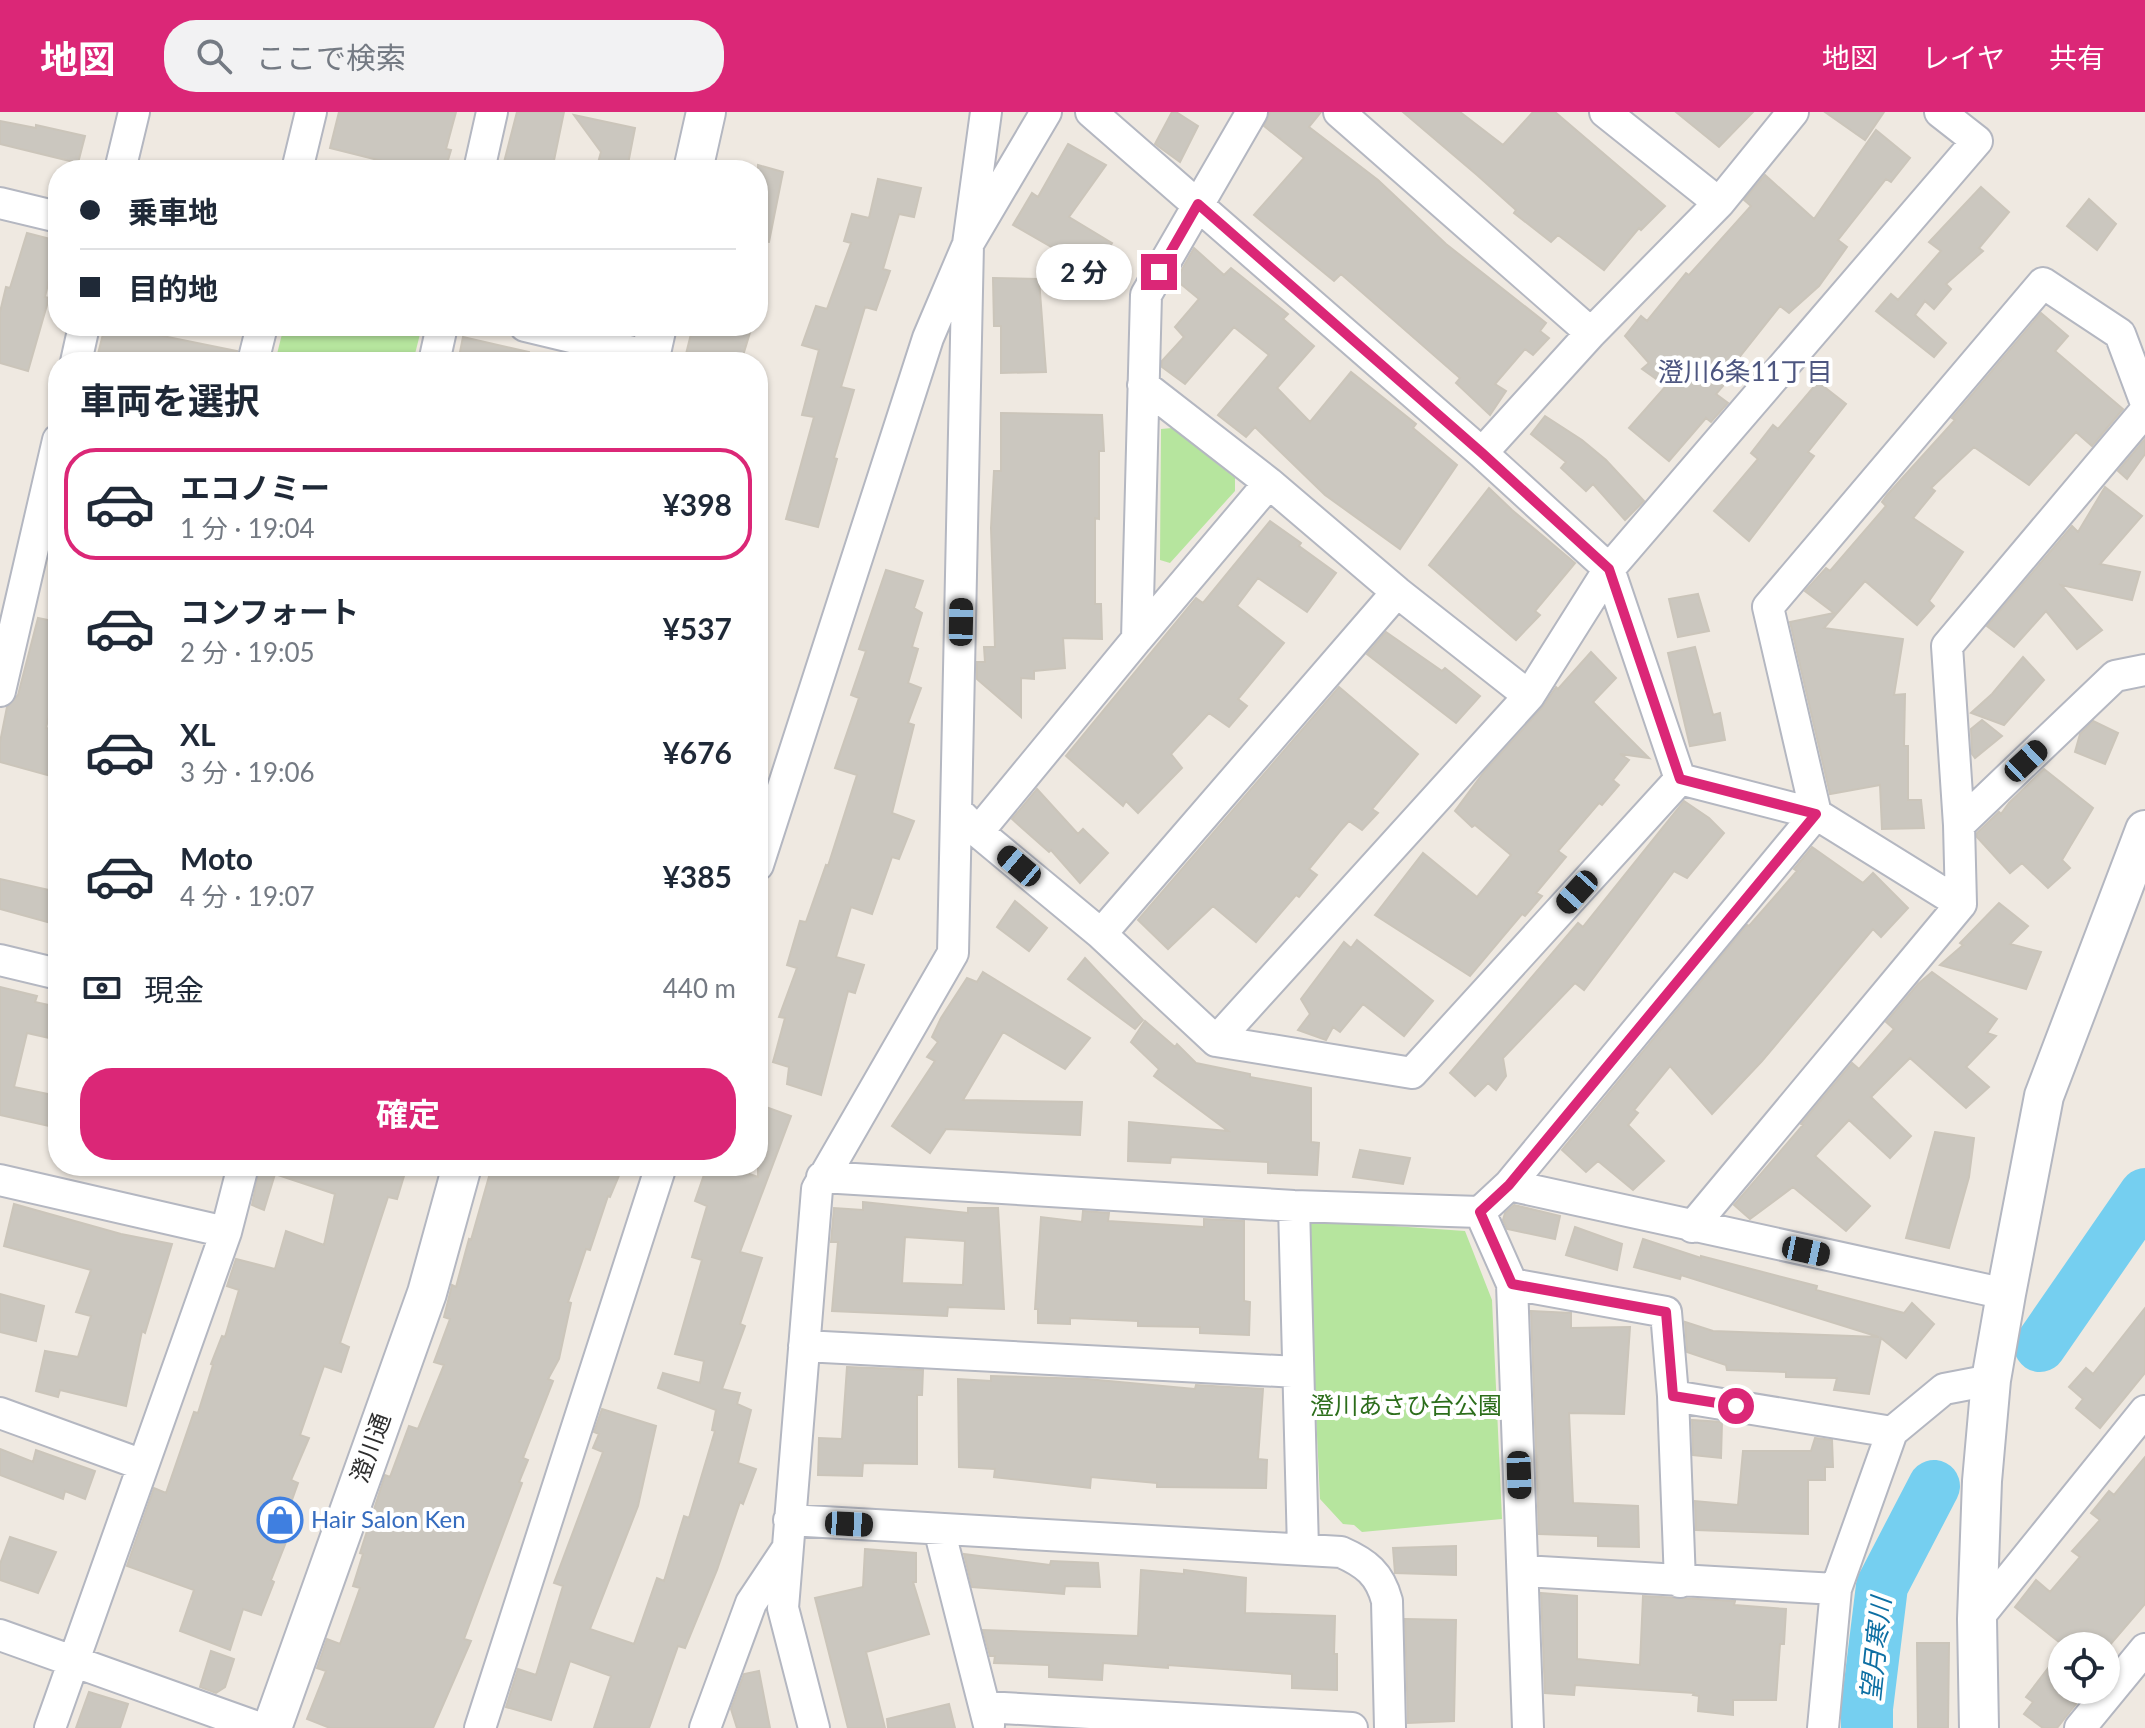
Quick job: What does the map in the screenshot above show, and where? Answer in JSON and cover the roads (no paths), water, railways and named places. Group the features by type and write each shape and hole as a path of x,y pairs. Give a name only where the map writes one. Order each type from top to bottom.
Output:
{"street":[{"path":"122,160 134,112"},
{"path":"299,160 311,112"},
{"path":"481,160 492,112"},
{"path":"695,160 706,112"},
{"path":"814,1728 783,1608 817,1189 953,953 968,821 968,244 986,112"},
{"path":"768,834 928,338 968,244 1046,112"},
{"path":"1091,112 1482,453 1609,569 1680,779"},
{"path":"1137,639 1146,295 1252,112"},
{"path":"1339,112 1591,333"},
{"path":"1605,112 1719,203"},
{"path":"1482,453 1591,333 1719,203 1793,112"},
{"path":"1216,1041 1529,696 1609,569 1977,141 1940,112"},
{"path":"0,203 48,215"},
{"path":"1816,814 1768,607 2043,283 2120,334 2145,401"},
{"path":"583,336 652,348"},
{"path":"1143,385 1269,483 1397,592 1529,696"},
{"path":"1692,1227 1961,904 1947,646 2145,411"},
{"path":"0,691 48,483"},
{"path":"968,821 1137,639 1269,483"},
{"path":"1101,934 1397,592"},
{"path":"1959,825 2115,676 2145,670"},
{"path":"968,821 1101,934 1216,1041 1412,1073 1680,779"},
{"path":"1680,779 1816,814 1961,904"},
{"path":"822,1177 1294,1206 1480,1212 1509,1185 1816,814"},
{"path":"1979,1728 1977,1619 1982,1481 1991,1380 2006,1294 2044,1096 2145,830"},
{"path":"0,960 48,972"},
{"path":"50,1728 226,1232 240,1176"},
{"name":"澄川通","path":"272,1728 427,1293 459,1176"},
{"path":"480,1728 658,1176"},
{"path":"0,1180 226,1232"},
{"path":"1509,1185 2006,1294"},
{"path":"1294,1206 1303,1549"},
{"path":"1480,1212 1512,1284 1528,1728"},
{"path":"1512,1284 1666,1312 1673,1396 1680,1582"},
{"path":"804,1346 1297,1372"},
{"path":"1823,1728 1836,1589 1892,1432 1944,1389 1991,1380"},
{"path":"1673,1396 1892,1432"},
{"path":"1977,1619 2145,1411"},
{"path":"0,1413 143,1465"},
{"path":"788,1534 939,1529 1341,1552 1360,1560 1375,1573 1384,1588 1387,1601 1390,1728"},
{"path":"939,1529 988,1718 1352,1728"},
{"path":"705,1728 751,1603 788,1534"},
{"path":"1523,1571 1836,1589"},
{"path":"0,1635 260,1728"},
{"path":"2080,1728 2145,1649"}],"waterway":[{"name":"望月寒川","path":"2040,1346 2145,1194"},
{"name":"望月寒川","path":"1867,1728 1882,1586 1934,1486"}],"place":[{"name":"Hair Salon Ken","path":"280,1520"}],"district":[{"name":"澄川6条11丁目","path":"1745,372"}],"park label":[{"name":"澄川あさひ台公園","path":"1406,1406"}]}
